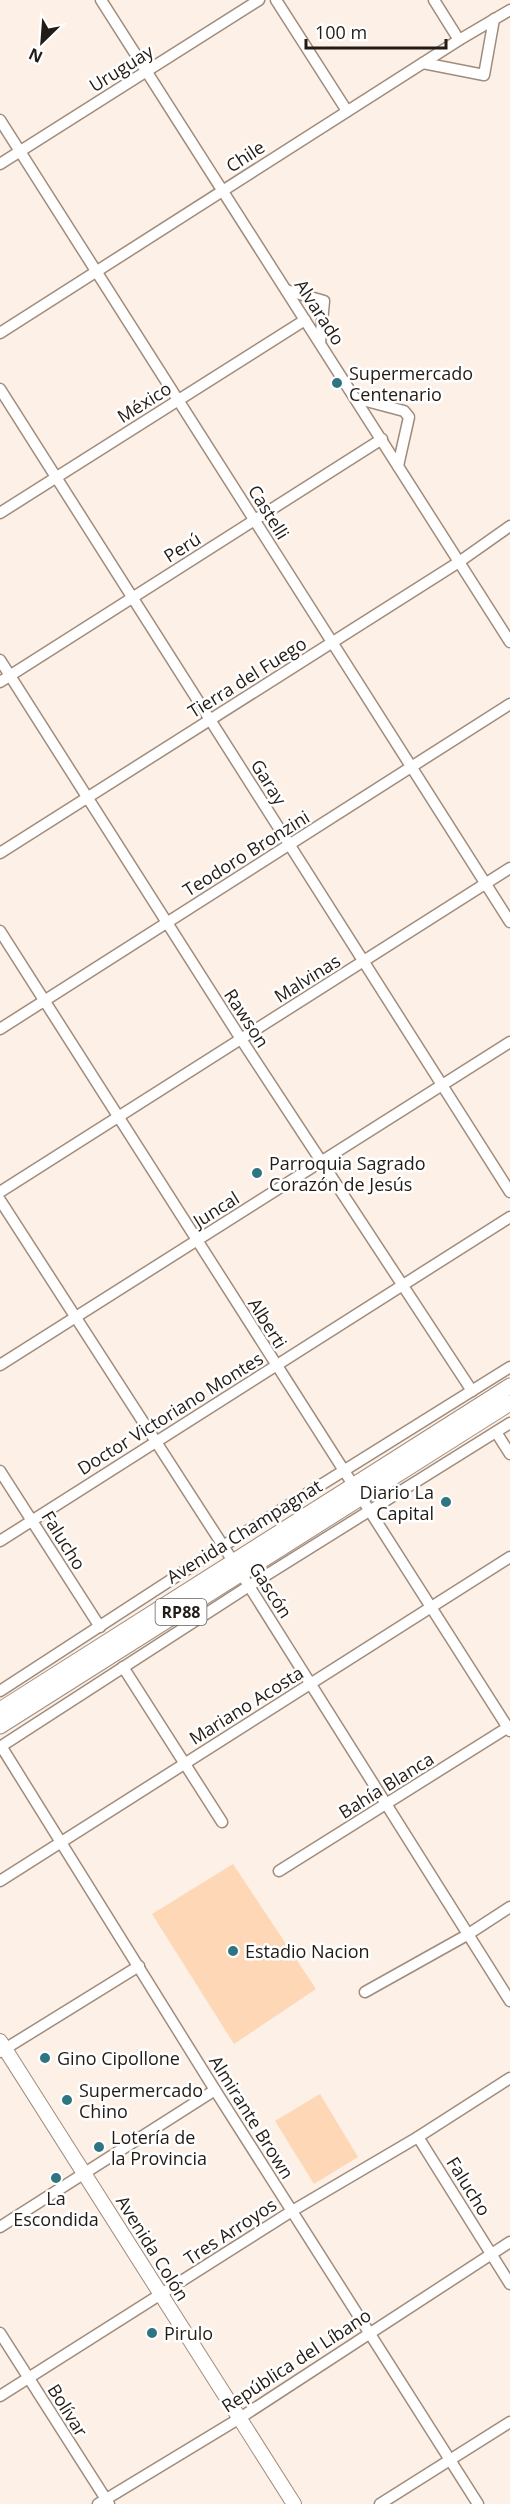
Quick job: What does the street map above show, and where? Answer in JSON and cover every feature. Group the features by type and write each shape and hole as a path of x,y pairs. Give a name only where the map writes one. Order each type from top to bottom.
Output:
{"highway":[{"name":"Avenida Champagnat","path":"0,1726 241,1574 510,1386"},
{"name":"Avenida Champagnat","path":"357,1491 510,1403"},
{"name":"Avenida Champagnat","path":"0,1710 241,1574"}],"main road":[{"name":"Avenida Colón","path":"2,2047 294,2504"}],"street":[{"name":"Alvarado","path":"101,0 510,642"},
{"name":"Uruguay","path":"0,164 259,0"},
{"path":"276,0 347,111"},
{"path":"434,0 459,40"},
{"name":"Chile","path":"0,333 459,40 510,10"},
{"path":"423,63 484,75 494,19"},
{"name":"Castelli","path":"0,120 510,922"},
{"path":"286,290 324,301 320,344"},
{"name":"México","path":"0,513 305,320"},
{"name":"Garay","path":"0,389 510,1192"},
{"path":"355,398 404,411 409,417 398,466"},
{"name":"Perú","path":"0,682 382,439"},
{"name":"Tierra del Fuego","path":"0,853 459,562 510,526"},
{"name":"Rawson","path":"0,660 241,1039 472,1391"},
{"name":"Teodoro Bronzini","path":"0,1029 510,704"},
{"name":"Malvinas","path":"0,1192 510,868"},
{"name":"Alberti","path":"0,932 509,1728"},
{"name":"Juncal","path":"0,1365 510,1042"},
{"name":"Gascón","path":"0,1200 154,1443 241,1574 466,1935 510,2001"},
{"name":"Doctor Victoriano Montes","path":"0,1541 510,1217"},
{"name":"Avenida Champagnat","path":"0,1691 222,1546 510,1367"},
{"name":"Avenida Champagnat","path":"0,1747 123,1667 241,1574 370,1511 510,1423"},
{"path":"496,1432 510,1454"},
{"name":"Falucho","path":"0,1471 99,1628"},
{"name":"Mariano Acosta","path":"0,1881 510,1557"},
{"path":"123,1667 222,1822"},
{"name":"Bahía Blanca","path":"279,1871 509,1728"},
{"name":"Almirante Brown","path":"0,1747 478,2504"},
{"path":"365,1992 466,1935 510,1907"},
{"path":"2,2047 138,1966"},
{"name":"Tres Arroyos","path":"0,2396 292,2211 418,2137 510,2078"},
{"path":"0,2227 215,2090"},
{"name":"Falucho","path":"418,2137 510,2284"},
{"name":"República del Líbano","path":"104,2502 240,2418 510,2242"},
{"name":"Bolívar","path":"0,2333 104,2502"},
{"path":"380,2504 510,2422"}],"shaded area":[{"name":"Estadio Nacion","path":"233,1864 316,1989 234,2044 152,1914"},
{"path":"320,2094 358,2157 314,2184 275,2121"}],"place":[{"name":"Supermercado Centenario","path":"337,383"},
{"name":"Parroquia Sagrado Corazón de Jesús","path":"257,1173"},
{"name":"Diario La Capital","path":"446,1502"},
{"name":"Estadio Nacion","path":"233,1951"},
{"name":"Gino Cipollone","path":"45,2058"},
{"name":"Supermercado Chino","path":"67,2100"},
{"name":"Lotería de la Provincia","path":"99,2147"},
{"name":"La Escondida","path":"56,2178"},
{"name":"Pirulo","path":"152,2333"}]}
